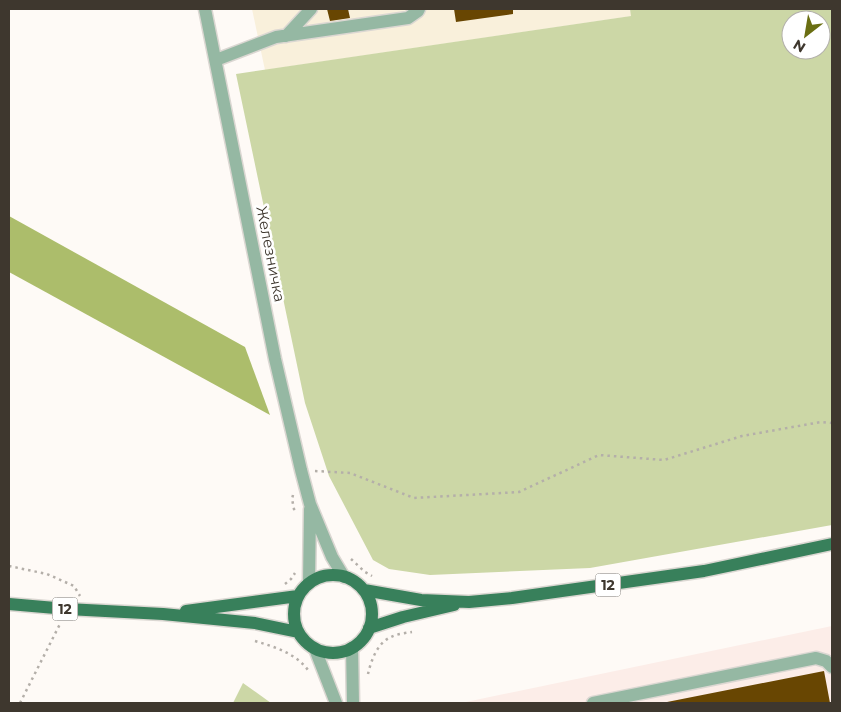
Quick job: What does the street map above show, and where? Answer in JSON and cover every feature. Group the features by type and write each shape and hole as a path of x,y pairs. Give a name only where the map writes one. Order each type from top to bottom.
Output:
{"main road":[{"name":"12","path":"369,628 403,617 469,602 512,598 704,571 832,544"},
{"path":"344,576 326,575 320,577 304,586 298,596 294,608 294,620 298,632 305,642 315,649 334,653 346,651 360,642 369,628 372,615 370,602 364,590"},
{"name":"12","path":"344,576 364,590 421,600 469,602"},
{"name":"12","path":"163,614 298,596"},
{"name":"12","path":"9,604 163,614 255,623 298,632"}],"street":[{"name":"Железничка","path":"205,9 275,359 301,470 310,504 332,556 344,576"},
{"path":"286,36 311,9"},
{"path":"216,60 276,37 408,18 419,9"},
{"name":"Железничка","path":"309,583 310,504"},
{"path":"352,648 354,703"},
{"path":"315,649 336,703"},
{"path":"593,703 816,658 826,661 832,667"}],"path":[{"path":"295,515 292,499 301,470 350,473 414,498 518,492 599,455 664,460 742,436 821,422 832,422"},
{"path":"350,558 365,572 379,580"},
{"path":"9,566 46,574 74,586 89,610"},
{"path":"284,584 291,579 298,568"},
{"path":"20,703 67,609"},
{"path":"367,680 379,646 390,637 412,632"},
{"path":"255,641 288,653 301,662 309,672"}],"shaded area":[{"path":"252,9 630,9 632,16 265,70"},
{"path":"832,626 832,703 461,703"}],"green space":[{"path":"630,9 832,9 832,525 590,568 430,575 389,569 373,560 329,476 305,403 236,74 631,16"},
{"path":"9,216 245,347 270,415 9,272"},
{"path":"243,683 271,703 233,703"}],"building":[{"path":"327,9 348,9 350,18 330,21"},
{"path":"454,9 513,9 513,14 456,22"},
{"path":"824,671 830,703 667,703 667,702"}]}
